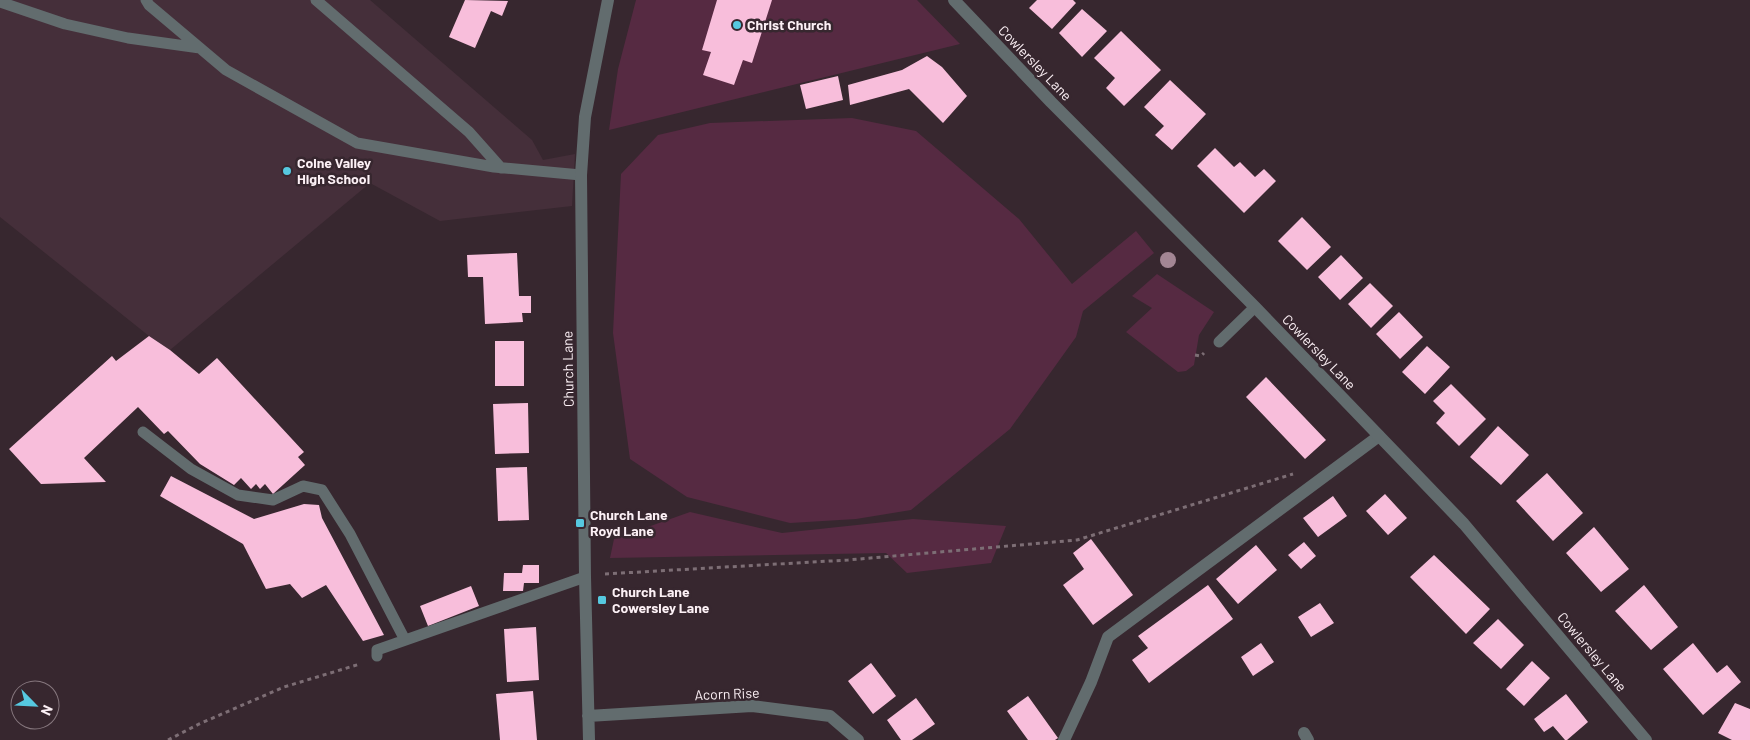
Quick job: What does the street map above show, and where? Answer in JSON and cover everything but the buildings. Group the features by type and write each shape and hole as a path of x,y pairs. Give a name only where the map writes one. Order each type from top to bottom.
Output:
{"street":[{"name":"Church Lane","path":"589,740 585,577 581,175 585,117 608,0"},
{"name":"Cowlersley Lane","path":"954,0 1051,102 1255,307 1464,524 1646,740"},
{"path":"1064,740 1091,682 1108,637 1379,436"},
{"name":"Acorn Rise","path":"588,716 752,706 830,716 858,740"}],"lane":[{"path":"146,0 149,5 226,70 357,143 501,168 581,175"},
{"path":"316,0 469,132 501,168"},
{"path":"0,2 74,26 128,38 200,48"},
{"path":"1219,342 1255,307"},
{"path":"142,432 191,469 238,494 272,500 303,486 322,490 350,534 406,640"},
{"path":"377,656 377,650 585,577"}],"path":[{"path":"585,577 606,574 848,560 1077,540 1298,473"},
{"path":"168,740 198,724 284,687 352,667 377,656"}],"shaded area":[{"name":"Colne Valley High School","path":"0,0 370,0 532,140 543,160 575,154 572,206 440,221 370,183 170,350 149,336 0,217"},
{"path":"636,0 917,0 960,44 609,130 618,69"},
{"path":"852,118 916,131 1019,219 1072,284 1136,231 1154,253 1083,311 1076,337 1010,429 911,510 856,519 790,523 687,497 630,459 613,333 621,174 658,135 710,123"},
{"path":"1157,274 1214,312 1199,335 1194,365 1186,371 1178,372 1126,332 1152,308 1132,296"},
{"path":"690,512 782,533 913,519 1006,526 991,563 907,573 886,553 610,558 614,539"}],"place":[{"name":"Christ Church","path":"737,25"},
{"name":"Colne Valley High School","path":"287,171"},
{"name":"Church Lane Royd Lane","path":"580,523"},
{"name":"Church Lane Cowersley Lane","path":"602,600"}]}
